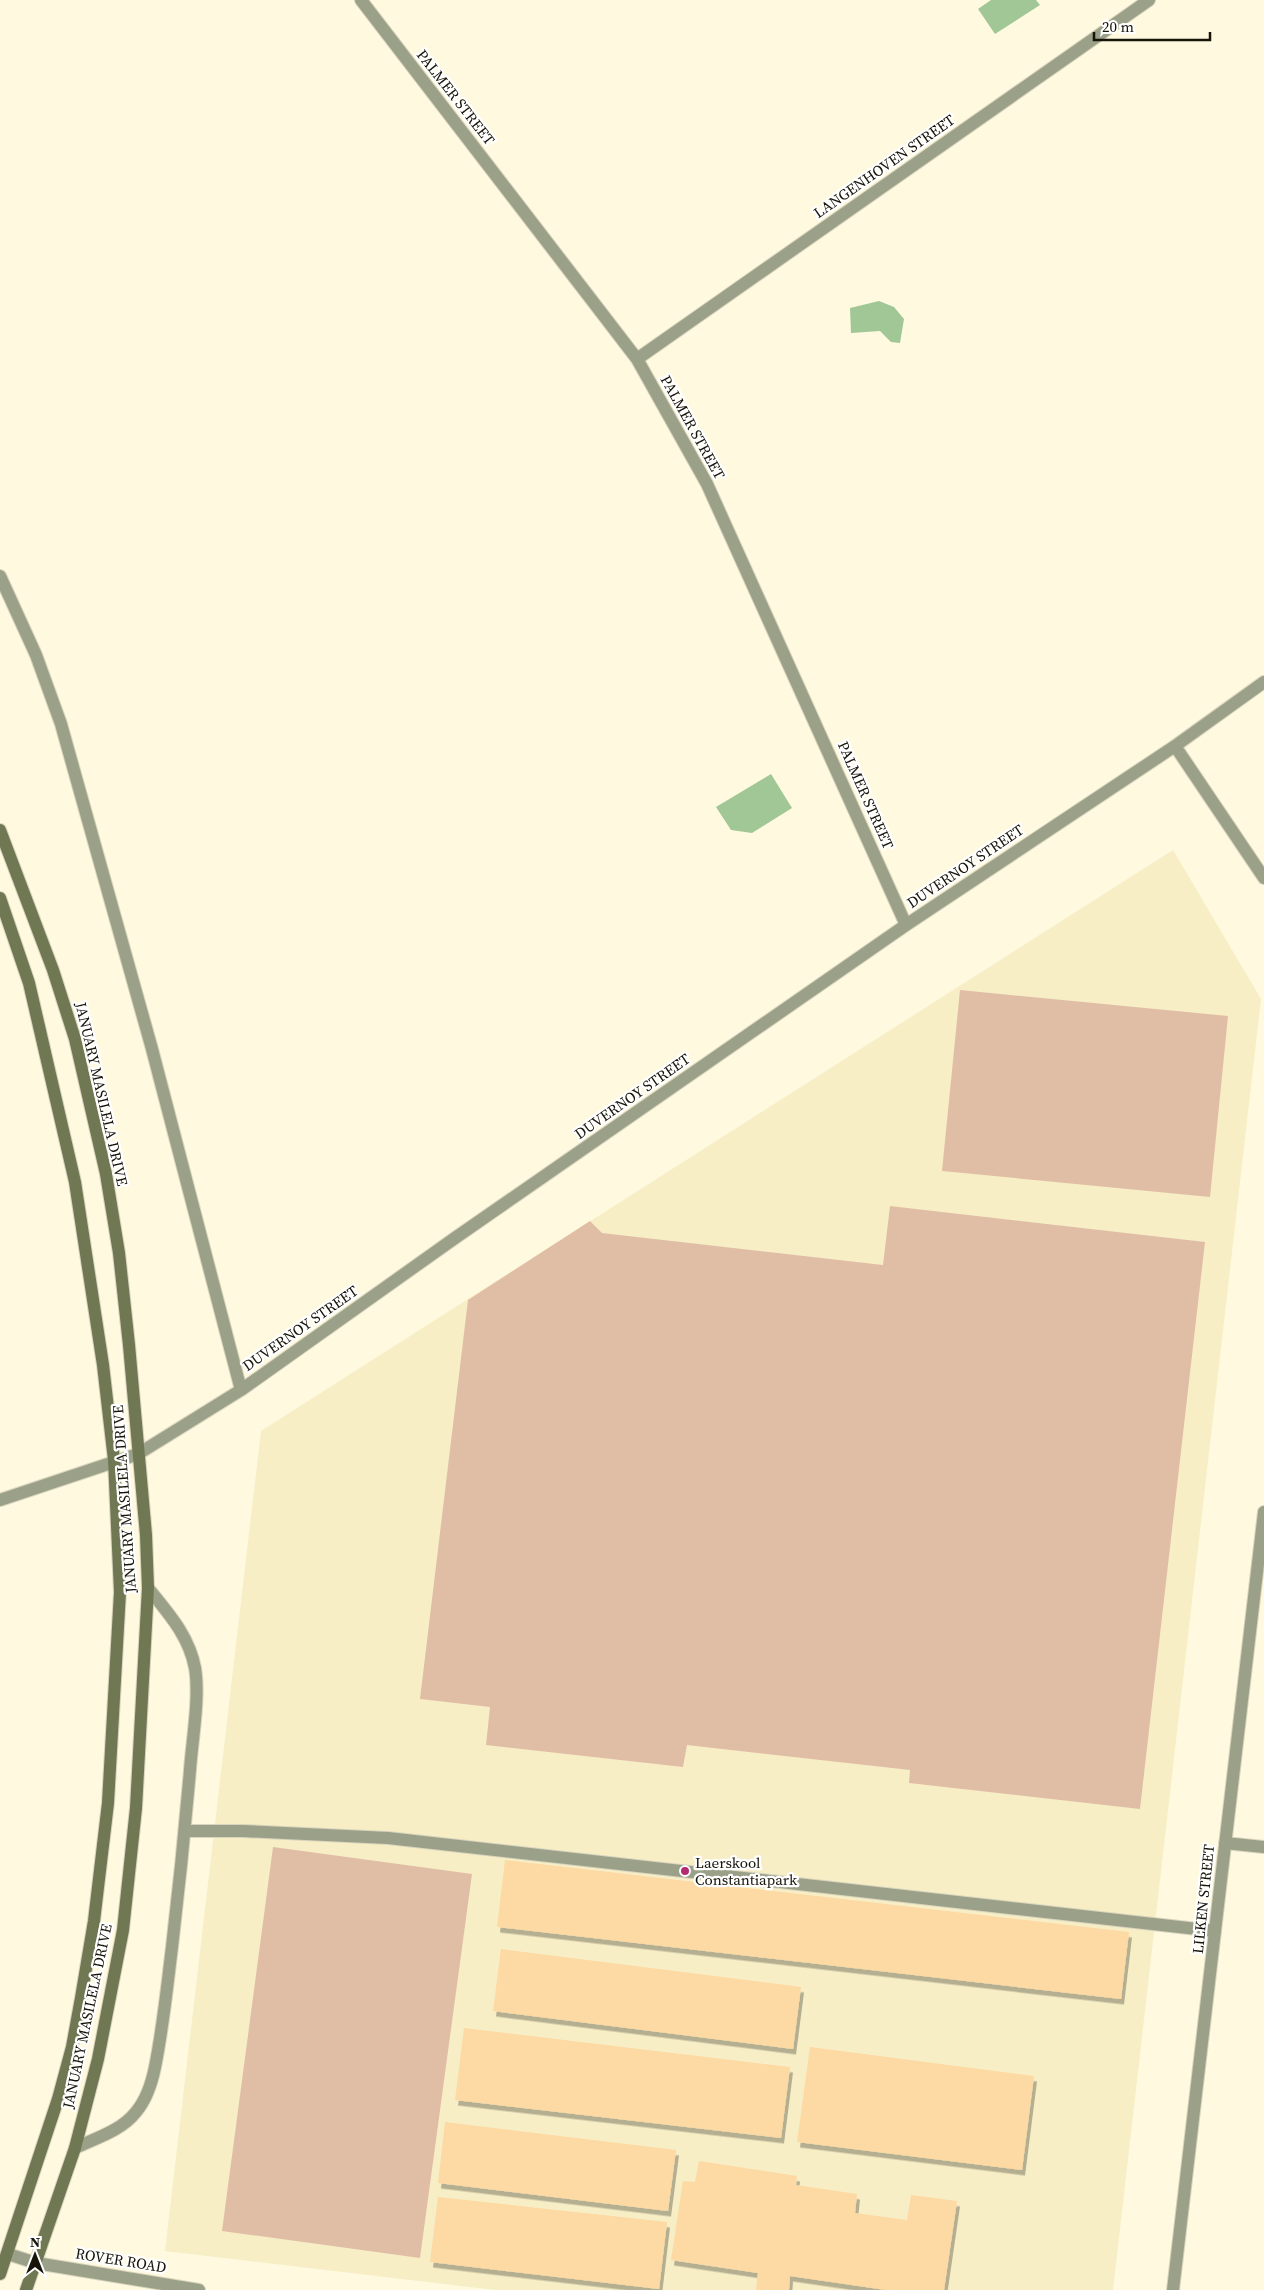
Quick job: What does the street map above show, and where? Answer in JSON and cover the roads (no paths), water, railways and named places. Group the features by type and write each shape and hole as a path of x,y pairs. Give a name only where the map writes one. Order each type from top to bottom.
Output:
{"main road":[{"name":"JANUARY MASILELA DRIVE","path":"0,830 53,970 75,1039 103,1165 120,1262 129,1345 146,1535 148,1588 136,1808 123,1930 98,2059 75,2148 26,2290"},
{"name":"JANUARY MASILELA DRIVE","path":"0,898 29,983 75,1182 103,1365 114,1460 120,1592 108,1803 94,1921 65,2073 46,2140 0,2274"}],"street":[{"name":"PALMER STREET","path":"361,0 637,359 707,484 906,925"},
{"name":"LANGENHOVEN STREET","path":"637,359 1149,0"},
{"path":"0,576 36,655 61,724 152,1049 240,1390"},
{"name":"DUVERNOY STREET","path":"0,1500 114,1460 138,1454 240,1390 455,1238 906,925 1175,746 1264,682"},
{"path":"1175,746 1264,878"},
{"name":"LILKEN STREET","path":"1173,2290 1264,1512"},
{"path":"75,2148 124,2125 136,2112 146,2094 156,2059 185,1831 196,1698 196,1671 190,1648 180,1628 148,1588"},
{"path":"185,1831 243,1831 388,1838 1215,1931"},
{"path":"1225,1843 1264,1848"},
{"name":"ROVER ROAD","path":"8,2254 36,2263 200,2290"}],"place":[{"name":"Laerskool Constantiapark","path":"685,1871"}]}
